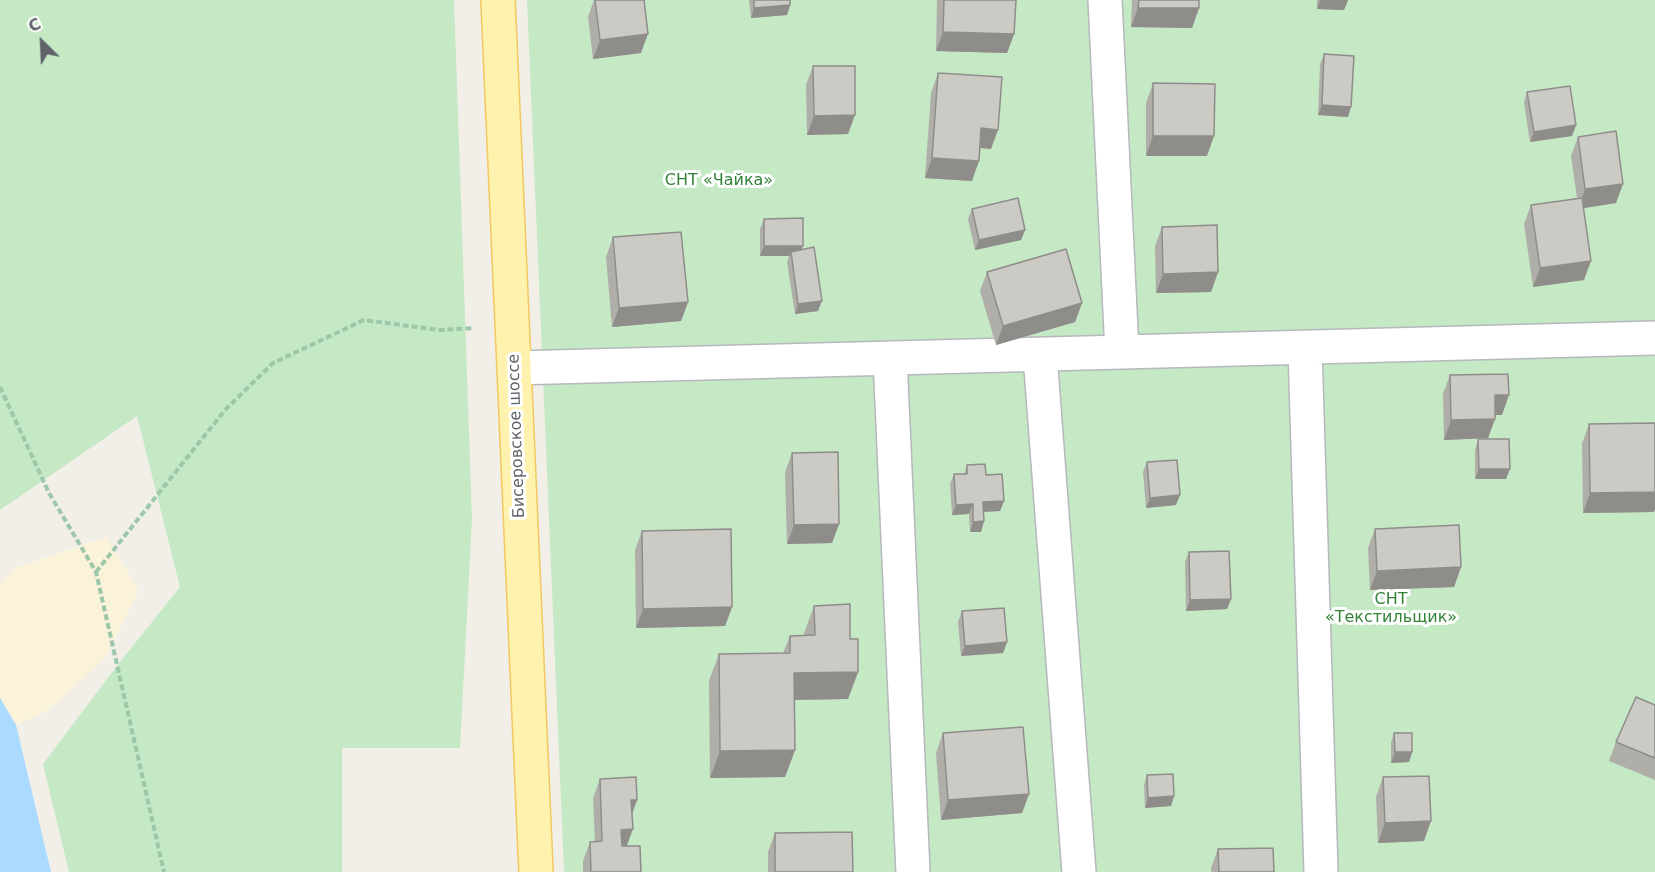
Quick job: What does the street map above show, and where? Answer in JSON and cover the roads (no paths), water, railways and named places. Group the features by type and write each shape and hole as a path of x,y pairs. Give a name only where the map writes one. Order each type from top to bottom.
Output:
{"main road":[{"name":"Бисеровское шоссе","path":"498,0 536,872"}],"street":[{"path":"1105,0 1122,352"},
{"path":"514,368 1655,338"},
{"path":"1305,348 1321,872"},
{"path":"1040,355 1079,872"},
{"path":"890,358 913,872"}],"water":[{"path":"0,698 16,725 51,872 0,872"}],"park label":[{"name":"СНТ «Чайка»","path":"719,181"},
{"name":"СНТ «Текстильщик»","path":"1391,609"}]}
